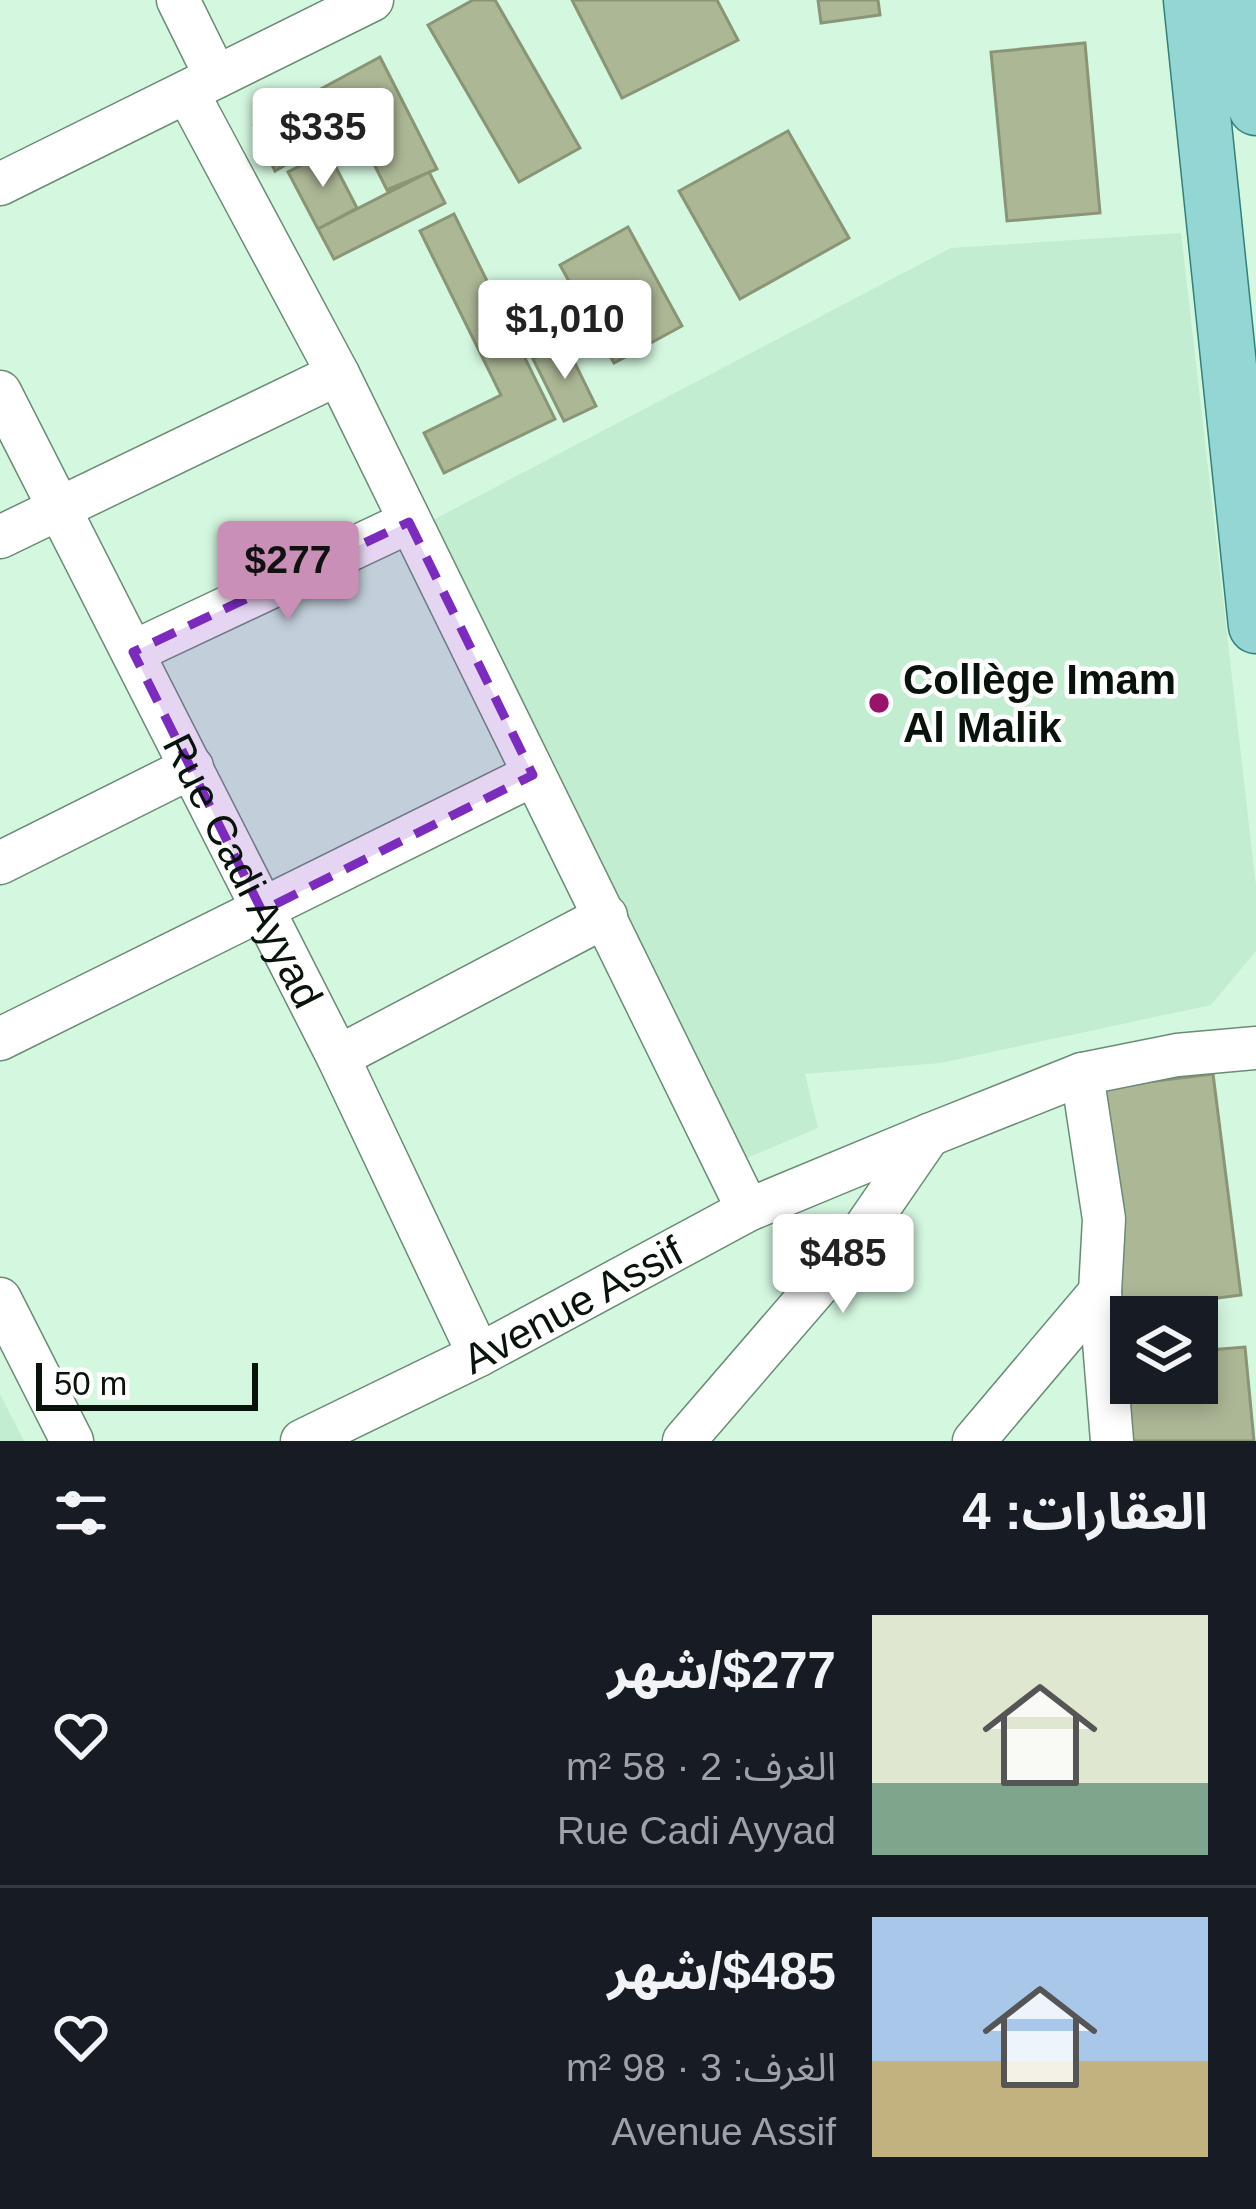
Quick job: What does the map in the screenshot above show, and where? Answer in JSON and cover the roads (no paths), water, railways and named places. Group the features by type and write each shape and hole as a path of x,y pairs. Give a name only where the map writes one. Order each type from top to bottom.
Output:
{"main road":[{"path":"1191,0 1256,626"},
{"path":"1245,0 1256,108"}],"street":[{"path":"178,0 201,84 409,522 748,1210"},
{"path":"0,184 372,0"},
{"path":"0,537 338,374"},
{"name":"Rue Cadi Ayyad","path":"0,392 338,1058 479,1354"},
{"path":"133,652 409,522"},
{"path":"0,863 192,767"},
{"path":"2,1032 262,911 533,775"},
{"path":"338,1058 606,916"},
{"name":"Avenue Assif","path":"314,1439 383,1422 479,1354 748,1210 1082,1074 1177,1055 1256,1048"},
{"path":"1082,1074 1104,1219 1100,1292 1112,1441"},
{"path":"684,1441 854,1244 929,1135"},
{"path":"974,1441 1100,1292"},
{"path":"0,1299 72,1441"}],"place":[{"name":"Collège Imam Al Malik","path":"879,703"}]}
